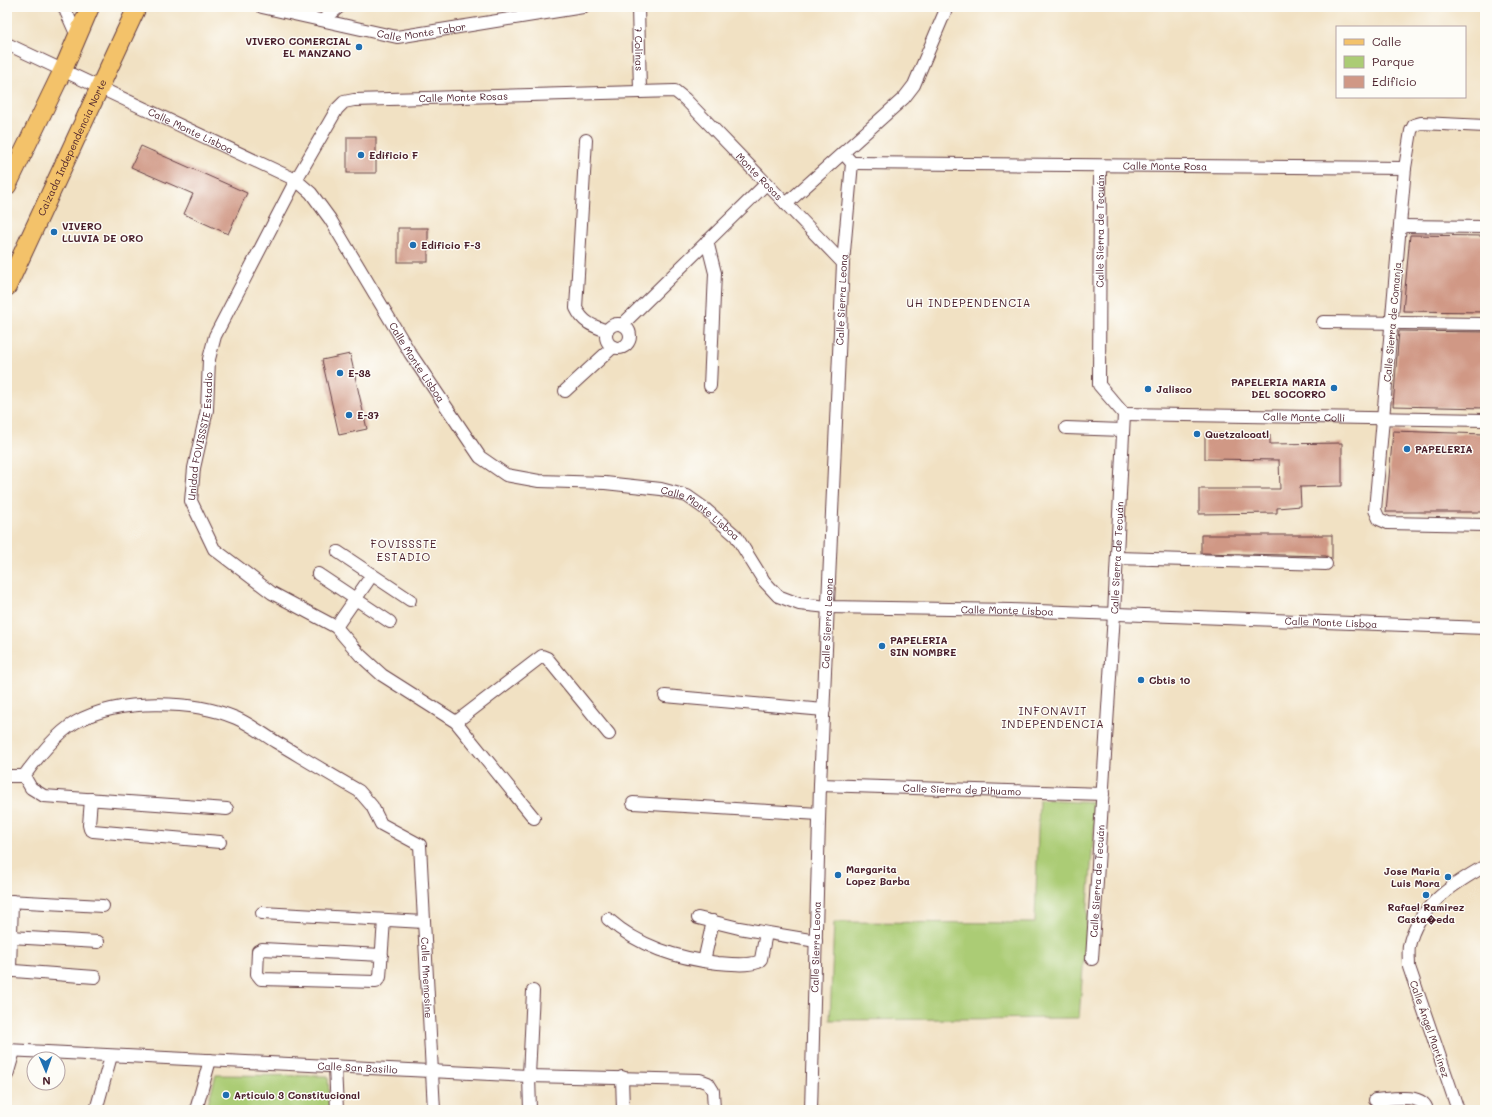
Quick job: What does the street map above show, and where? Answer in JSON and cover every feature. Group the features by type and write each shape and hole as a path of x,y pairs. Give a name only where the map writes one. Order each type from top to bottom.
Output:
{"main road":[{"path":"7,186 63,70 90,7"},
{"name":"Calzada Independencia Norte","path":"7,287 137,7"}],"street":[{"path":"64,7 77,36"},
{"name":"Calle Monte Tabor","path":"266,7 397,37 583,7"},
{"path":"323,20 339,7"},
{"name":"7 Colinas","path":"638,7 640,91"},
{"path":"786,204 904,98 914,86 947,7"},
{"name":"Calle Monte Lisboa","path":"7,44 296,180 311,193 330,219 410,353 480,457 506,475 539,481 605,483 661,489 687,496 704,508 736,536 764,581 778,596 799,604 828,607 1114,614 1485,628"},
{"name":"Calle Monte Rosas","path":"296,180 337,109 344,102 361,100 675,91"},
{"name":"Monte Rosas","path":"675,91 686,99 843,263"},
{"name":"Calle Sierra de Comanja","path":"1485,126 1421,123 1414,126 1411,131 1405,168 1375,510 1379,519 1388,523 1485,525"},
{"path":"586,140 576,308 580,317 586,323 607,331"},
{"path":"843,154 852,163"},
{"name":"Calle Monte Rosa","path":"852,163 1405,168"},
{"name":"Calle Sierra Leona","path":"812,1110 811,1097 820,786 843,263 852,163"},
{"name":"Calle Sierra de Tecuán","path":"1092,958 1114,614 1124,414 1099,385 1100,166"},
{"name":"Unidad FOVISSSTE Estadio","path":"296,180 215,336 209,359 207,410 194,468 191,501 214,549 272,593 336,628 360,655 382,675 456,722 534,818"},
{"path":"613,347 607,340 607,331 613,324 623,324 766,184"},
{"path":"1400,226 1485,227"},
{"path":"707,241 715,273 710,386"},
{"path":"1323,322 1485,324"},
{"path":"565,391 613,347 623,347 630,341 630,331 623,324"},
{"name":"Calle Monte Colli","path":"1124,414 1485,420"},
{"path":"1066,428 1123,430"},
{"path":"338,552 410,600"},
{"path":"1117,558 1326,564"},
{"path":"318,574 390,622"},
{"path":"336,628 372,575"},
{"path":"456,722 542,656 547,658 610,734"},
{"path":"664,696 824,710"},
{"name":"Calle Mnemosine","path":"24,776 38,756 76,722 102,712 138,705 173,704 206,708 237,719 359,791 372,806 381,824 420,845 434,1110"},
{"path":"7,776 24,776 31,788 39,794 227,809"},
{"name":"Calle Sierra de Pihuamo","path":"820,786 1103,794"},
{"path":"91,799 89,825 90,829 93,831 220,842"},
{"path":"633,803 820,814"},
{"name":"Calle Ángel Martínez","path":"1458,1110 1409,967 1409,946 1417,924 1433,904 1459,881 1485,866"},
{"path":"95,977 14,971 10,969 10,901 103,906"},
{"path":"262,914 424,922"},
{"path":"698,918 766,933 816,941"},
{"path":"608,919 626,933 651,947 684,958 728,964 758,962 761,959 766,933"},
{"path":"382,956 262,949 258,952 257,974 261,979 376,982 380,977 382,956 384,920"},
{"path":"704,961 713,922"},
{"path":"10,937 98,942"},
{"path":"530,1110 529,1076 533,991"},
{"path":"7,1075 10,1050"},
{"name":"Calle San Basilio","path":"10,1050 529,1076 700,1080 708,1083 713,1091 714,1110"},
{"path":"96,1110 111,1056"},
{"path":"196,1110 210,1060"},
{"path":"335,1066 337,1110"},
{"path":"622,1077 623,1110"},
{"path":"1375,1100 1418,1099 1424,1103 1427,1110"}],"green space":[{"path":"1039,800 1096,803 1079,1018 830,1020 834,922 1035,923"},
{"path":"216,1075 328,1076 330,1110 206,1110"}],"building":[{"name":"Edificio F","path":"347,137 376,137 376,173 347,173"},
{"path":"141,146 247,193 228,234 184,214 193,194 131,167"},
{"name":"Edificio F-3","path":"398,228 428,228 428,262 398,262"},
{"path":"1410,235 1485,236 1485,312 1403,311"},
{"path":"1399,331 1485,332 1485,408 1393,406"},
{"path":"350,354 367,429 339,435 322,360"},
{"path":"1393,431 1485,434 1485,512 1386,512"},
{"path":"1205,434 1270,435 1270,444 1342,443 1342,486 1300,487 1301,506 1277,508 1277,513 1199,514 1199,489 1280,489 1279,460 1205,459"},
{"path":"1201,535 1332,535 1332,559 1326,556 1201,553"}],"place":[{"name":"VIVERO COMERCIAL EL MANZANO","path":"359,47"},
{"name":"Edificio F","path":"361,155"},
{"name":"VIVERO LLUVIA DE ORO","path":"54,232"},
{"name":"Edificio F-3","path":"413,245"},
{"name":"E-38","path":"340,373"},
{"name":"PAPELERIA MARIA DEL SOCORRO","path":"1334,388"},
{"name":"Jalisco","path":"1148,389"},
{"name":"E-37","path":"349,415"},
{"name":"Quetzalcoatl","path":"1197,434"},
{"name":"PAPELERIA","path":"1407,449"},
{"name":"PAPELERIA SIN NOMBRE","path":"882,646"},
{"name":"Cbtis 10","path":"1141,680"},
{"name":"Margarita Lopez Barba","path":"838,875"},
{"name":"Jose Maria Luis Mora","path":"1448,877"},
{"name":"Rafael Ramirez Casta�eda","path":"1426,895"},
{"name":"Articulo 3 Constitucional","path":"226,1095"}],"district":[{"name":"UH INDEPENDENCIA","path":"969,303"},
{"name":"FOVISSSTE ESTADIO","path":"404,550"},
{"name":"INFONAVIT INDEPENDENCIA","path":"1053,717"}]}
